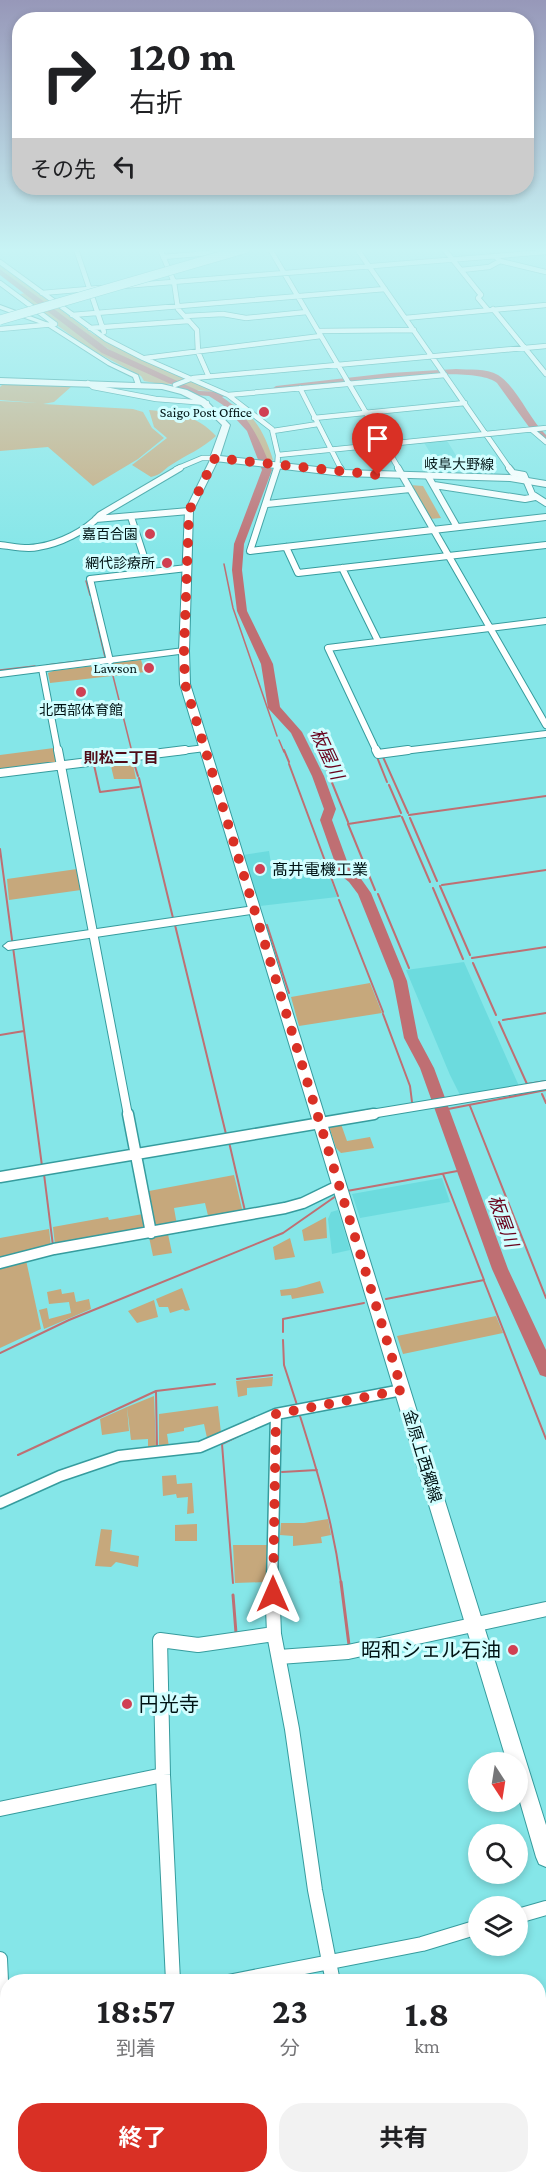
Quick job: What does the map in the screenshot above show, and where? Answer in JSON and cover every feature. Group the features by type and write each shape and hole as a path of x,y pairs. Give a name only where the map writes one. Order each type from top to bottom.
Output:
{"main road":[{"path":"0,381 173,386 214,408 226,425 215,458"},
{"name":"岐阜大野線","path":"215,458 255,462 277,461 343,473 403,476 431,481 510,478 546,484"},
{"name":"金原上西郷線","path":"215,458 189,511 185,684 513,1752"},
{"name":"金原上西郷線","path":"528,1799 546,1857"}],"street":[{"path":"90,351 136,376 138,384"},
{"path":"129,351 228,395 273,431 277,461 267,504 250,551 546,517"},
{"path":"143,358 205,351"},
{"path":"329,351 546,725"},
{"path":"429,351 513,473 524,474 535,497 545,504"},
{"path":"173,386 190,379 491,351"},
{"path":"527,351 546,374"},
{"path":"198,352 209,377"},
{"path":"228,395 444,373"},
{"path":"88,383 93,387 156,399 207,403"},
{"path":"300,388 343,473"},
{"path":"273,431 366,413 465,403"},
{"path":"277,461 332,450 546,428"},
{"path":"532,430 546,442"},
{"path":"0,546 44,547 91,525 112,508 133,497 168,473 202,458 215,458"},
{"path":"431,481 525,499 535,497"},
{"path":"431,481 457,526"},
{"path":"267,504 410,489"},
{"path":"96,519 189,511"},
{"path":"131,517 149,572"},
{"path":"286,547 298,573 546,545"},
{"path":"110,661 90,579 187,568"},
{"path":"342,568 378,641"},
{"path":"546,621 328,648 378,754 546,734"},
{"path":"0,674 184,651"},
{"path":"42,669 151,1233"},
{"path":"0,773 205,748"},
{"path":"9,947 254,910"},
{"path":"0,1178 546,1085"},
{"path":"0,1263 54,1250 285,1208 340,1190"},
{"path":"0,1503 86,1466 119,1456 200,1447 276,1414 402,1390"},
{"path":"276,1414 272,1574 274,1634 292,1729 315,1890 331,1974"},
{"path":"279,1657 348,1652 546,1609"},
{"path":"175,1974 163,1775 160,1640 198,1646 274,1634"},
{"path":"0,1809 163,1775"},
{"path":"528,1913 546,1908"},
{"path":"273,1974 422,1944 468,1931"},
{"path":"0,1959 3,1974"}],"shaded area":[{"path":"94,351 103,351 172,383 166,385 144,381 141,376"},
{"path":"111,351 126,351 217,392 196,390"},
{"path":"4,383 72,386 54,402 43,404 133,409 143,412 152,428 164,438 138,459 93,486 48,447 0,451 0,401 38,403 0,400 0,387"},
{"path":"229,403 252,418 267,442 273,460 262,458 254,434 246,421"},
{"path":"149,410 194,419 216,436 160,474 151,477 132,465 167,438 154,427"},
{"path":"446,439 457,457 434,459 423,441"},
{"path":"410,485 423,486 441,518 429,519"},
{"path":"141,660 145,672 115,676 111,663"},
{"path":"109,664 112,676 50,683 48,673 53,671"},
{"path":"54,748 56,762 0,771 0,755"},
{"path":"132,759 136,779 114,779 110,762"},
{"path":"269,851 273,875 287,875 288,878 328,872 337,897 260,906 243,855"},
{"path":"77,869 81,890 9,900 7,879"},
{"path":"464,962 519,1086 460,1095 450,1075 406,970"},
{"path":"370,983 382,1013 299,1026 291,997"},
{"path":"341,1124 347,1141 370,1137 374,1148 341,1153 336,1148 329,1126"},
{"path":"234,1175 243,1213 209,1220 205,1203 174,1208 177,1225 162,1228 155,1224 149,1191"},
{"path":"442,1178 450,1202 360,1218 352,1194"},
{"path":"338,1210 350,1250 332,1254 328,1219 331,1212"},
{"path":"143,1214 145,1226 141,1230 55,1245 53,1227 108,1217 109,1220"},
{"path":"326,1217 327,1238 304,1241 302,1230"},
{"path":"49,1229 51,1247 0,1260 0,1238"},
{"path":"168,1234 172,1253 153,1256 149,1237"},
{"path":"290,1238 295,1257 275,1260 273,1247"},
{"path":"26,1260 41,1329 0,1348 0,1267"},
{"path":"320,1281 324,1293 292,1299 291,1295 281,1296 280,1290"},
{"path":"182,1288 190,1310 183,1309 170,1313 168,1307 159,1307 156,1299"},
{"path":"61,1289 62,1294 74,1292 76,1302 89,1299 91,1309 44,1329 39,1310 47,1308 49,1319 71,1313 69,1302 49,1304 47,1292"},
{"path":"154,1300 158,1317 137,1323 128,1311"},
{"path":"496,1316 503,1333 403,1354 397,1336"},
{"path":"273,1377 272,1386 247,1388 247,1395 238,1397 236,1381"},
{"path":"154,1396 156,1446 148,1447 148,1439 131,1440 127,1407"},
{"path":"218,1406 221,1433 207,1438 204,1424 184,1428 184,1431 167,1434 169,1447 159,1447 159,1414"},
{"path":"127,1407 129,1431 102,1435 100,1419"},
{"path":"176,1475 177,1484 192,1483 194,1513 187,1514 188,1497 177,1498 176,1494 163,1496 162,1476"},
{"path":"328,1519 331,1535 321,1537 322,1543 293,1546 293,1536 280,1535 281,1523 304,1523"},
{"path":"197,1524 197,1541 175,1541 175,1525"},
{"path":"101,1529 112,1530 110,1551 139,1556 138,1567 116,1562 111,1567 95,1566"},
{"path":"233,1545 269,1545 267,1582 235,1583"}],"waterway":[{"name":"板屋川","path":"105,351 198,393 222,394"},
{"path":"276,389 425,373 480,372 494,376 500,381 532,425 546,440"},
{"name":"板屋川","path":"212,394 226,403 251,430 267,470 239,544 237,570 242,611 267,664 274,708 296,732 318,776 330,809 326,820 345,874 354,879 364,893 400,981 411,1038 427,1068 500,1269 546,1369"},
{"path":"224,564 233,608 277,736"},
{"path":"86,581 90,595"},
{"path":"92,602 105,657"},
{"path":"47,665 103,658"},
{"path":"110,664 132,752"},
{"path":"0,670 35,666"},
{"path":"279,740 284,752"},
{"path":"132,750 133,754"},
{"path":"284,750 289,762"},
{"path":"377,757 387,782"},
{"path":"383,757 408,813"},
{"path":"133,760 138,776"},
{"path":"324,763 348,822"},
{"path":"289,764 338,896"},
{"path":"94,765 100,792 139,787"},
{"path":"139,778 173,918"},
{"path":"389,785 401,813"},
{"path":"409,815 546,796"},
{"path":"375,890 348,824 400,816"},
{"path":"402,817 430,882"},
{"path":"410,818 437,881"},
{"path":"0,849 42,1166"},
{"path":"442,885 546,870"},
{"path":"440,886 470,955"},
{"path":"433,888 463,959"},
{"path":"378,894 409,968"},
{"path":"339,900 383,1012"},
{"path":"175,925 226,1134"},
{"path":"267,925 289,993"},
{"path":"472,958 546,947"},
{"path":"473,963 496,1015"},
{"path":"503,1020 546,1013"},
{"path":"383,1014 410,1086 412,1102"},
{"path":"499,1022 527,1084 546,1081"},
{"path":"0,1035 24,1031"},
{"path":"443,1110 546,1090"},
{"path":"542,1094 546,1103"},
{"path":"470,1106 546,1298"},
{"path":"229,1142 245,1211"},
{"path":"347,1191 463,1170"},
{"path":"44,1174 53,1246"},
{"path":"386,1299 484,1280 443,1174"},
{"path":"0,1353 69,1320 283,1233 336,1196"},
{"path":"484,1281 546,1439"},
{"path":"283,1332 283,1319 364,1303"},
{"path":"283,1340 284,1365 297,1405"},
{"path":"237,1379 272,1375"},
{"path":"18,1455 156,1391 215,1384"},
{"path":"156,1392 157,1446"},
{"path":"300,1416 316,1470"},
{"path":"233,1583 222,1444 253,1429"},
{"path":"282,1472 316,1470"},
{"path":"316,1470 334,1540 341,1583"},
{"path":"341,1582 349,1645"},
{"path":"233,1595 236,1633"}],"place":[{"name":"Saigo Post Office","path":"264,412"},
{"name":"嘉百合園","path":"150,534"},
{"name":"網代診療所","path":"167,563"},
{"name":"Lawson","path":"149,668"},
{"name":"北西部体育館","path":"81,692"},
{"name":"髙井電機工業","path":"260,869"},
{"name":"昭和シェル石油","path":"513,1650"},
{"name":"円光寺","path":"127,1704"}],"district":[{"name":"則松二丁目","path":"121,758"}],"route":[{"path":"273,1594 276,1414 292,1413 402,1390 185,684 189,511 215,458 378,475"}]}
